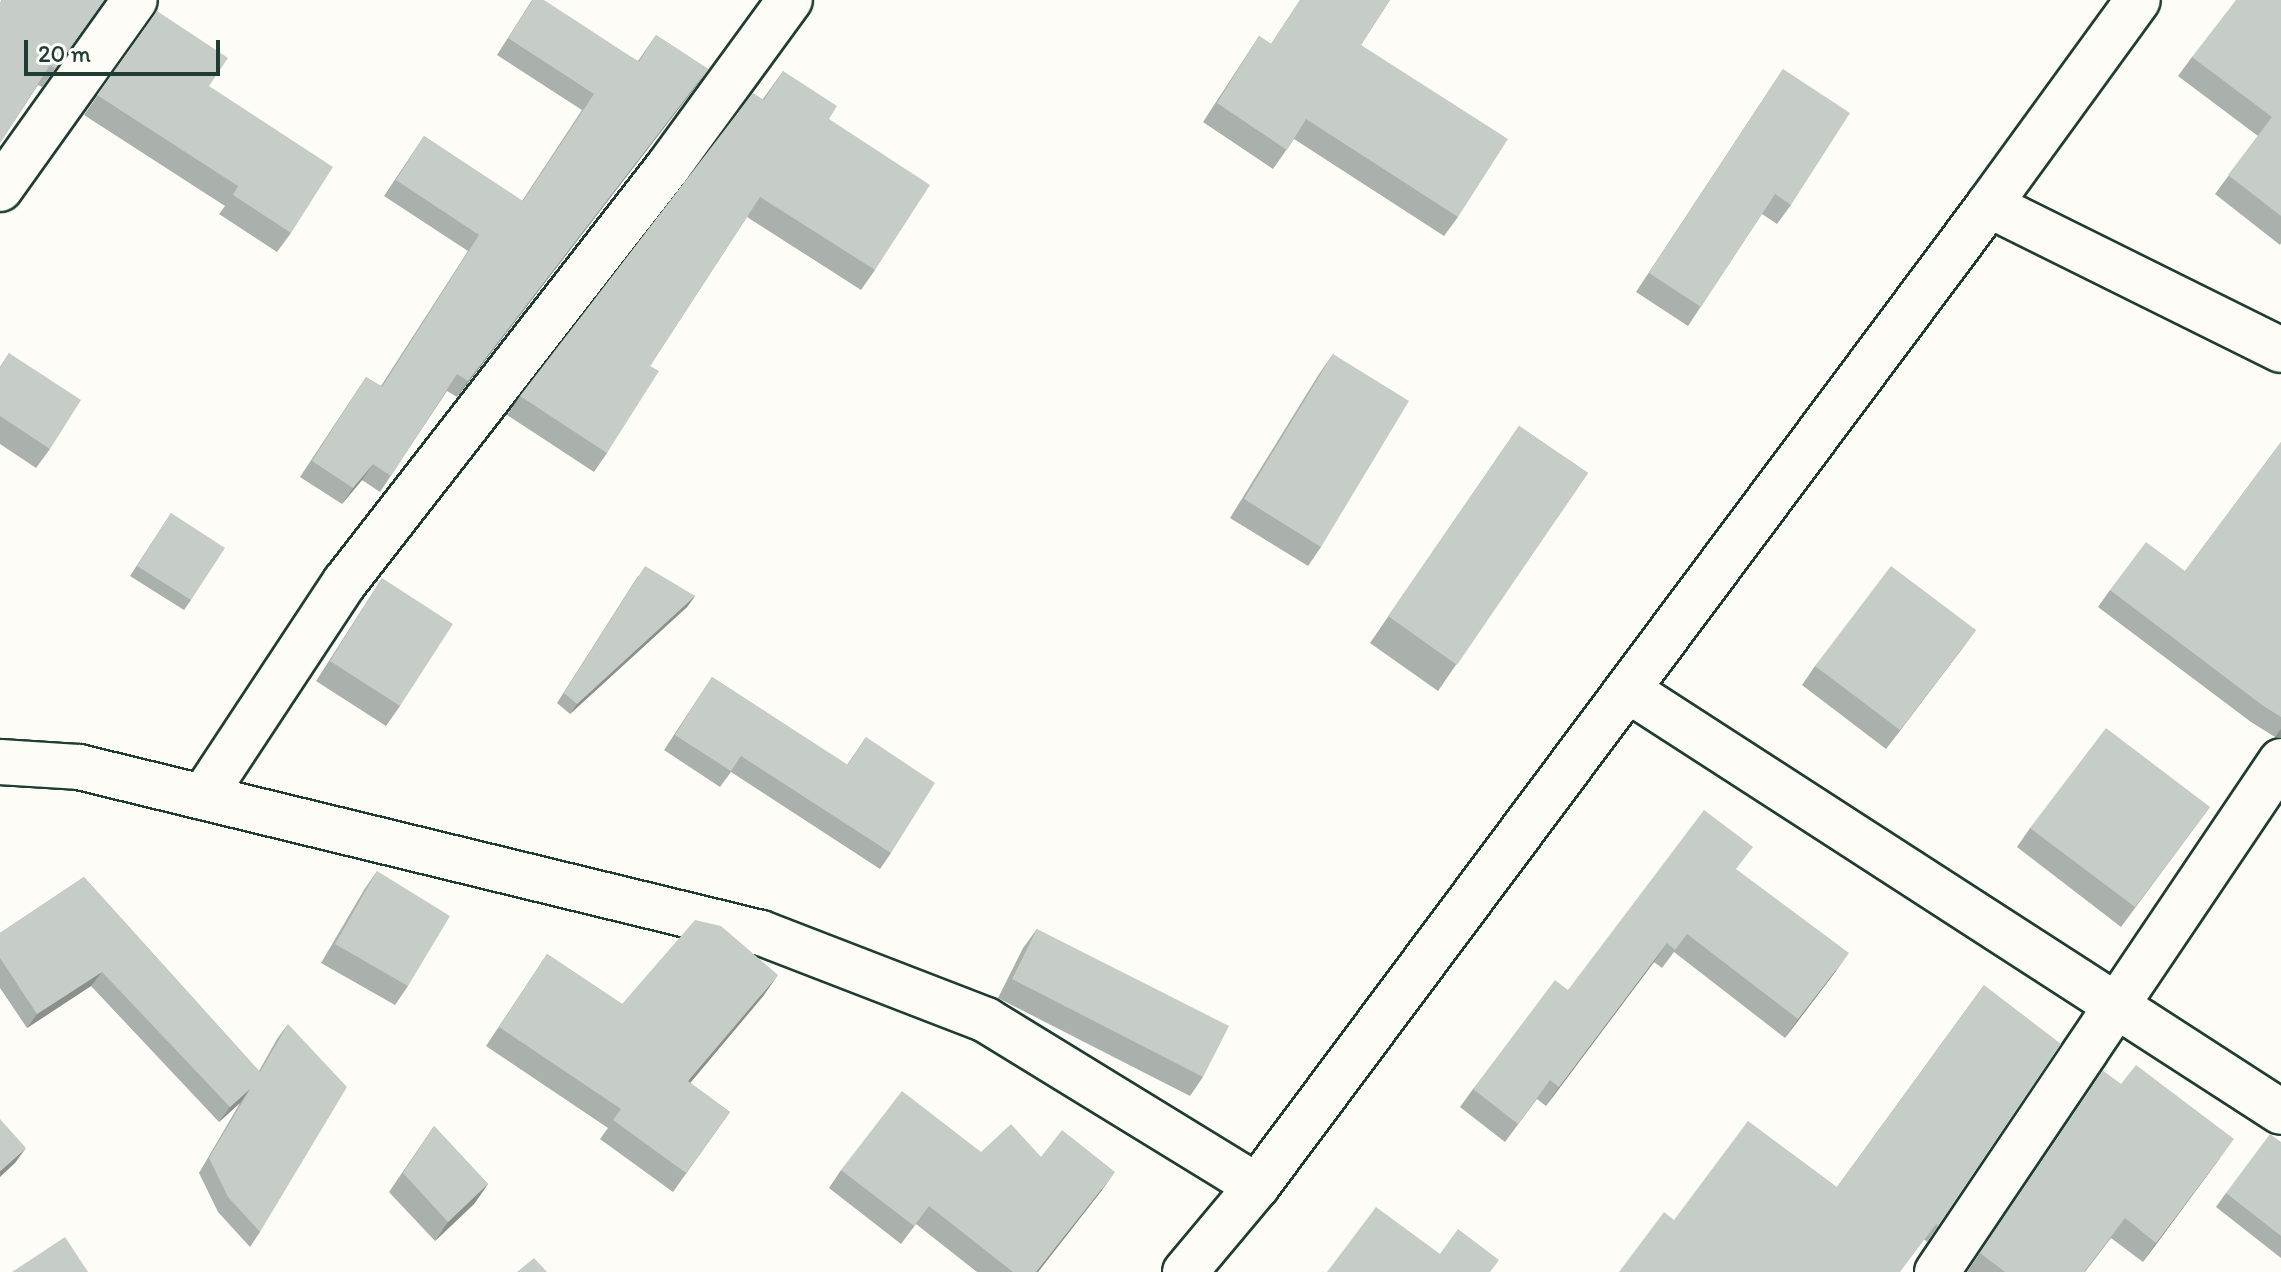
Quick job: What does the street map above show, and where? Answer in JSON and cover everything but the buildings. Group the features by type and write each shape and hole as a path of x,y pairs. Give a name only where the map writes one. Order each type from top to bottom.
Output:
{"street":[{"path":"0,189 135,0"},
{"path":"203,797 345,582 668,167 790,0"},
{"path":"1202,1266 1257,1186 1989,205 2138,0"},
{"path":"1989,205 2281,350"},
{"path":"1628,690 2281,1112"},
{"path":"1937,1272 2281,761"},
{"path":"0,762 79,767 761,933 986,1020 1257,1186"}]}
